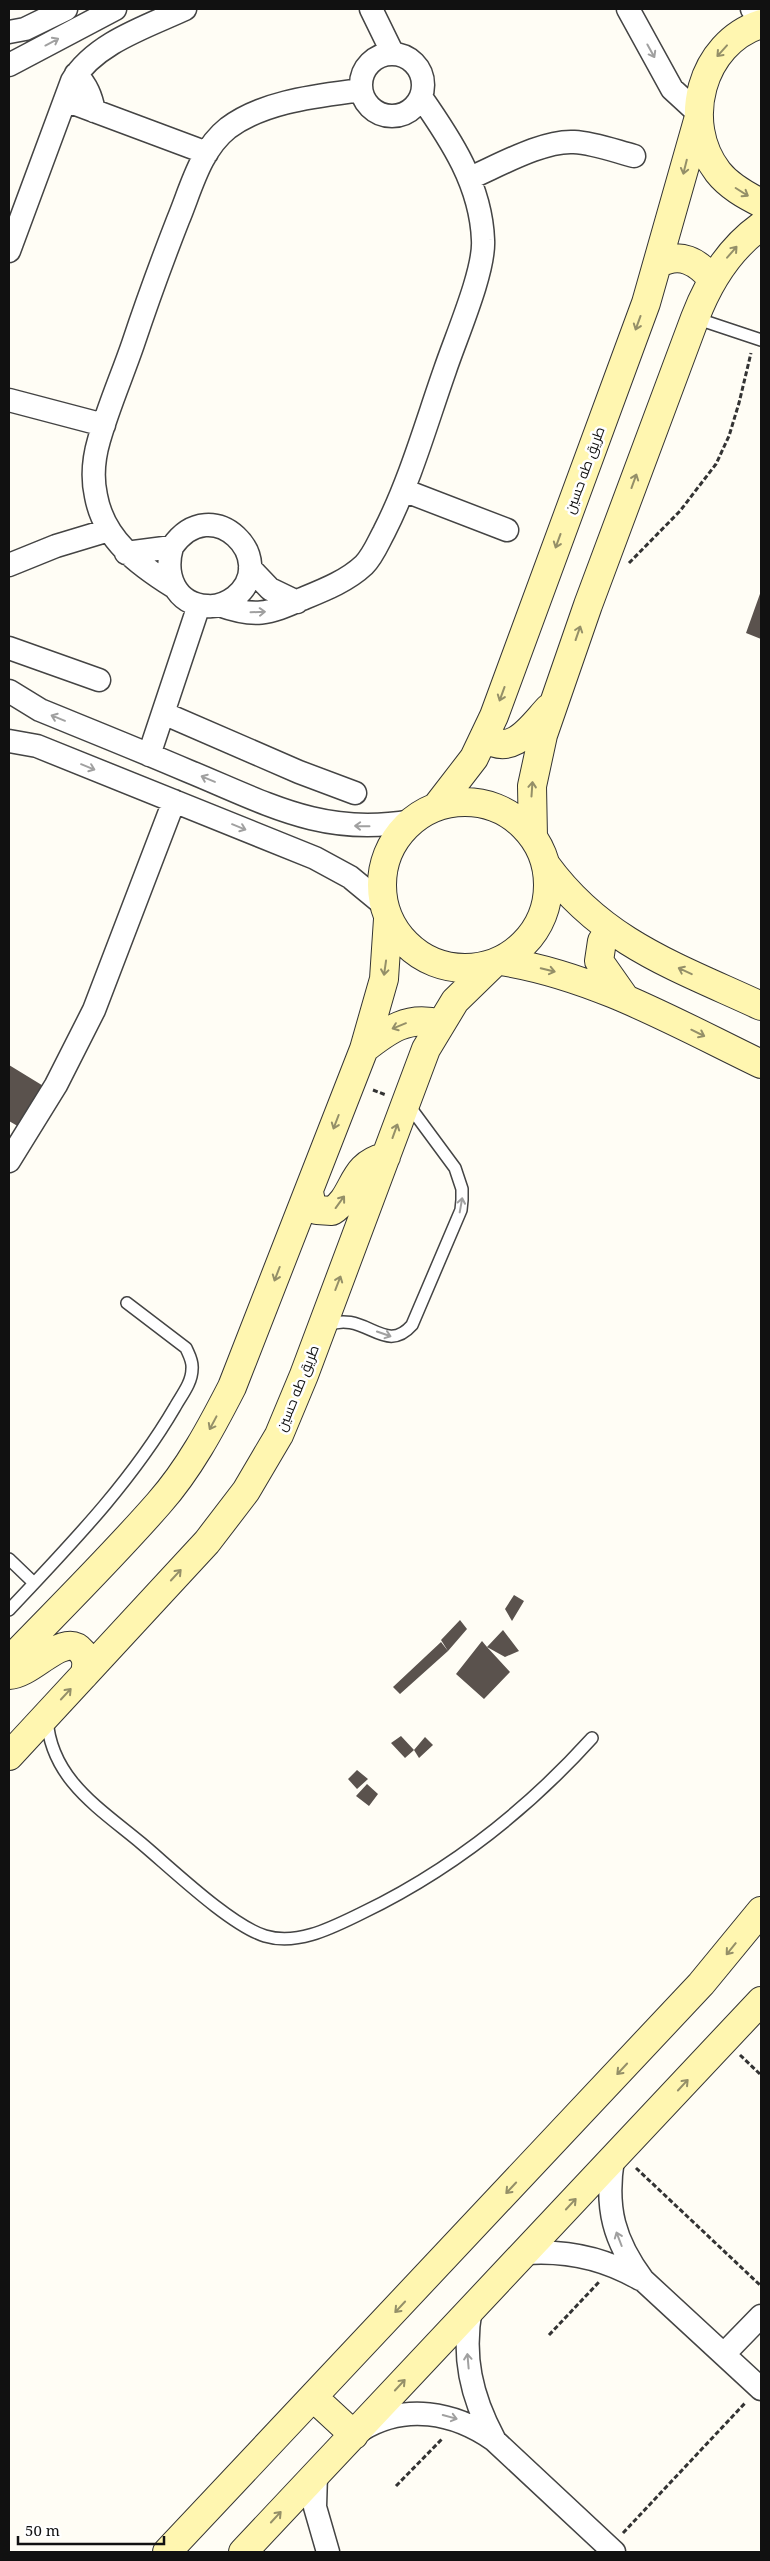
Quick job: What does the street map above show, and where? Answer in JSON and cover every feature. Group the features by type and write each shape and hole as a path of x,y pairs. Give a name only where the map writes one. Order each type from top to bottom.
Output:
{"main road":[{"name":"طريق طه حسين","path":"437,806 463,775 485,738 658,264 698,116 706,75 717,55 733,39 761,24"},
{"path":"698,116 704,148 718,172 738,191 761,203"},
{"path":"761,226 739,245 712,279 694,318 554,703 535,769 531,812 533,837 546,866 575,901 610,931 650,955 761,1006"},
{"path":"658,264 673,258 691,260 698,264 712,279"},
{"path":"485,738 500,745 514,743 554,703"},
{"path":"9,1661 159,1503 211,1428 232,1387 364,1049 384,980 386,912 382,874 385,859 400,832 411,821 437,806 452,802 483,803 511,816 533,837"},
{"path":"496,963 527,942 536,929 547,898 546,866"},
{"path":"386,912 406,944 432,962 462,969 496,963 560,973 626,998 761,1064"},
{"path":"610,931 602,941 599,961 626,998"},
{"name":"طريق طه حسين","path":"9,1756 206,1542 246,1491 279,1435 322,1328 426,1049 455,1001 496,963"},
{"path":"364,1049 400,1024 422,1020 440,1024"},
{"path":"309,1192 311,1202 317,1210 332,1211 340,1204 363,1167 369,1162 386,1157"},
{"path":"9,1675 28,1670 56,1649 67,1645 80,1650 84,1655 86,1662 84,1675"},
{"path":"168,2552 702,1984 761,1911"},
{"path":"243,2552 761,2001"},
{"path":"314,2398 354,2435"}],"street":[{"path":"9,32 25,29 66,9"},
{"path":"9,65 115,9"},
{"path":"9,251 76,74 91,58 110,46 185,9"},
{"path":"371,9 393,54"},
{"path":"628,9 672,89 698,116"},
{"path":"752,9 761,12"},
{"path":"393,54 408,58 418,68 423,82 418,103 406,113 385,116 367,104 361,90 362,76 368,64 380,56 393,54"},
{"path":"76,74 85,84 91,97 94,111"},
{"path":"361,90 312,97 261,111 229,128 216,139 199,167 160,267 104,425 99,440 94,473 96,496 109,530 126,552 174,587 189,601 238,612 258,614 278,610 329,588 365,564 378,544 403,490 480,263 484,242 482,219 470,178 444,130 421,96"},
{"path":"65,100 207,153"},
{"path":"470,178 535,151 561,143 588,144 634,156"},
{"path":"9,400 104,425"},
{"path":"403,490 507,530"},
{"path":"174,587 168,568 172,548 185,532 194,527 209,525 224,528 240,540 246,548 250,568 248,578 240,592 228,602 209,605"},
{"path":"9,564 56,546 109,530"},
{"path":"126,552 172,548"},
{"path":"250,568 270,589 297,602"},
{"path":"149,754 163,713 209,605"},
{"path":"9,648 98,680"},
{"path":"9,691 40,710 307,819 343,825 388,825 411,821"},
{"path":"163,713 290,768 355,793"},
{"path":"9,741 37,746 333,866 356,881 386,912"},
{"path":"9,1161 56,1085 94,1010 174,801"},
{"path":"270,840 283,810"},
{"path":"617,2156 610,2181 613,2224 627,2257 644,2280 760,2388"},
{"path":"525,2253 561,2253 614,2265 644,2280"},
{"path":"471,2308 467,2342 469,2376 479,2409 494,2440"},
{"path":"724,2354 761,2316"},
{"path":"354,2435 370,2425 405,2414 424,2413 460,2420 494,2440 611,2550"},
{"path":"316,2474 315,2507 328,2552"}],"lane":[{"path":"694,318 758,339"},
{"path":"322,1328 345,1322 362,1325 388,1338 400,1336 406,1331 412,1325 461,1210 462,1189 455,1168 405,1102"},
{"path":"9,1610 97,1516 130,1475 160,1432 190,1379 193,1368 186,1348 127,1303"},
{"path":"9,1559 34,1583"},
{"path":"46,1715 50,1741 59,1765 82,1794 236,1921 258,1933 283,1939 317,1932 352,1918 419,1883 451,1863 519,1812 592,1738"}],"path":[{"path":"628,565 680,511 716,464 729,436 758,339"},
{"path":"352,1083 405,1102"},
{"path":"724,2041 761,2075"},
{"path":"617,2156 761,2286"},
{"path":"550,2335 614,2265"},
{"path":"611,2550 760,2388"},
{"path":"396,2486 460,2420"}],"building":[{"path":"761,591 761,639 746,633"},
{"path":"9,1065 45,1087 21,1128 9,1121"},
{"path":"514,1595 524,1601 512,1621 505,1609"},
{"path":"460,1620 467,1629 448,1651 441,1640"},
{"path":"503,1630 519,1651 505,1657 487,1647"},
{"path":"482,1641 510,1672 484,1699 456,1674"},
{"path":"441,1642 448,1651 400,1694 393,1687"},
{"path":"401,1736 414,1750 405,1758 391,1743"},
{"path":"425,1737 433,1745 419,1758 414,1750"},
{"path":"357,1770 368,1779 357,1789 348,1779"},
{"path":"367,1784 378,1794 369,1806 356,1796"}]}
